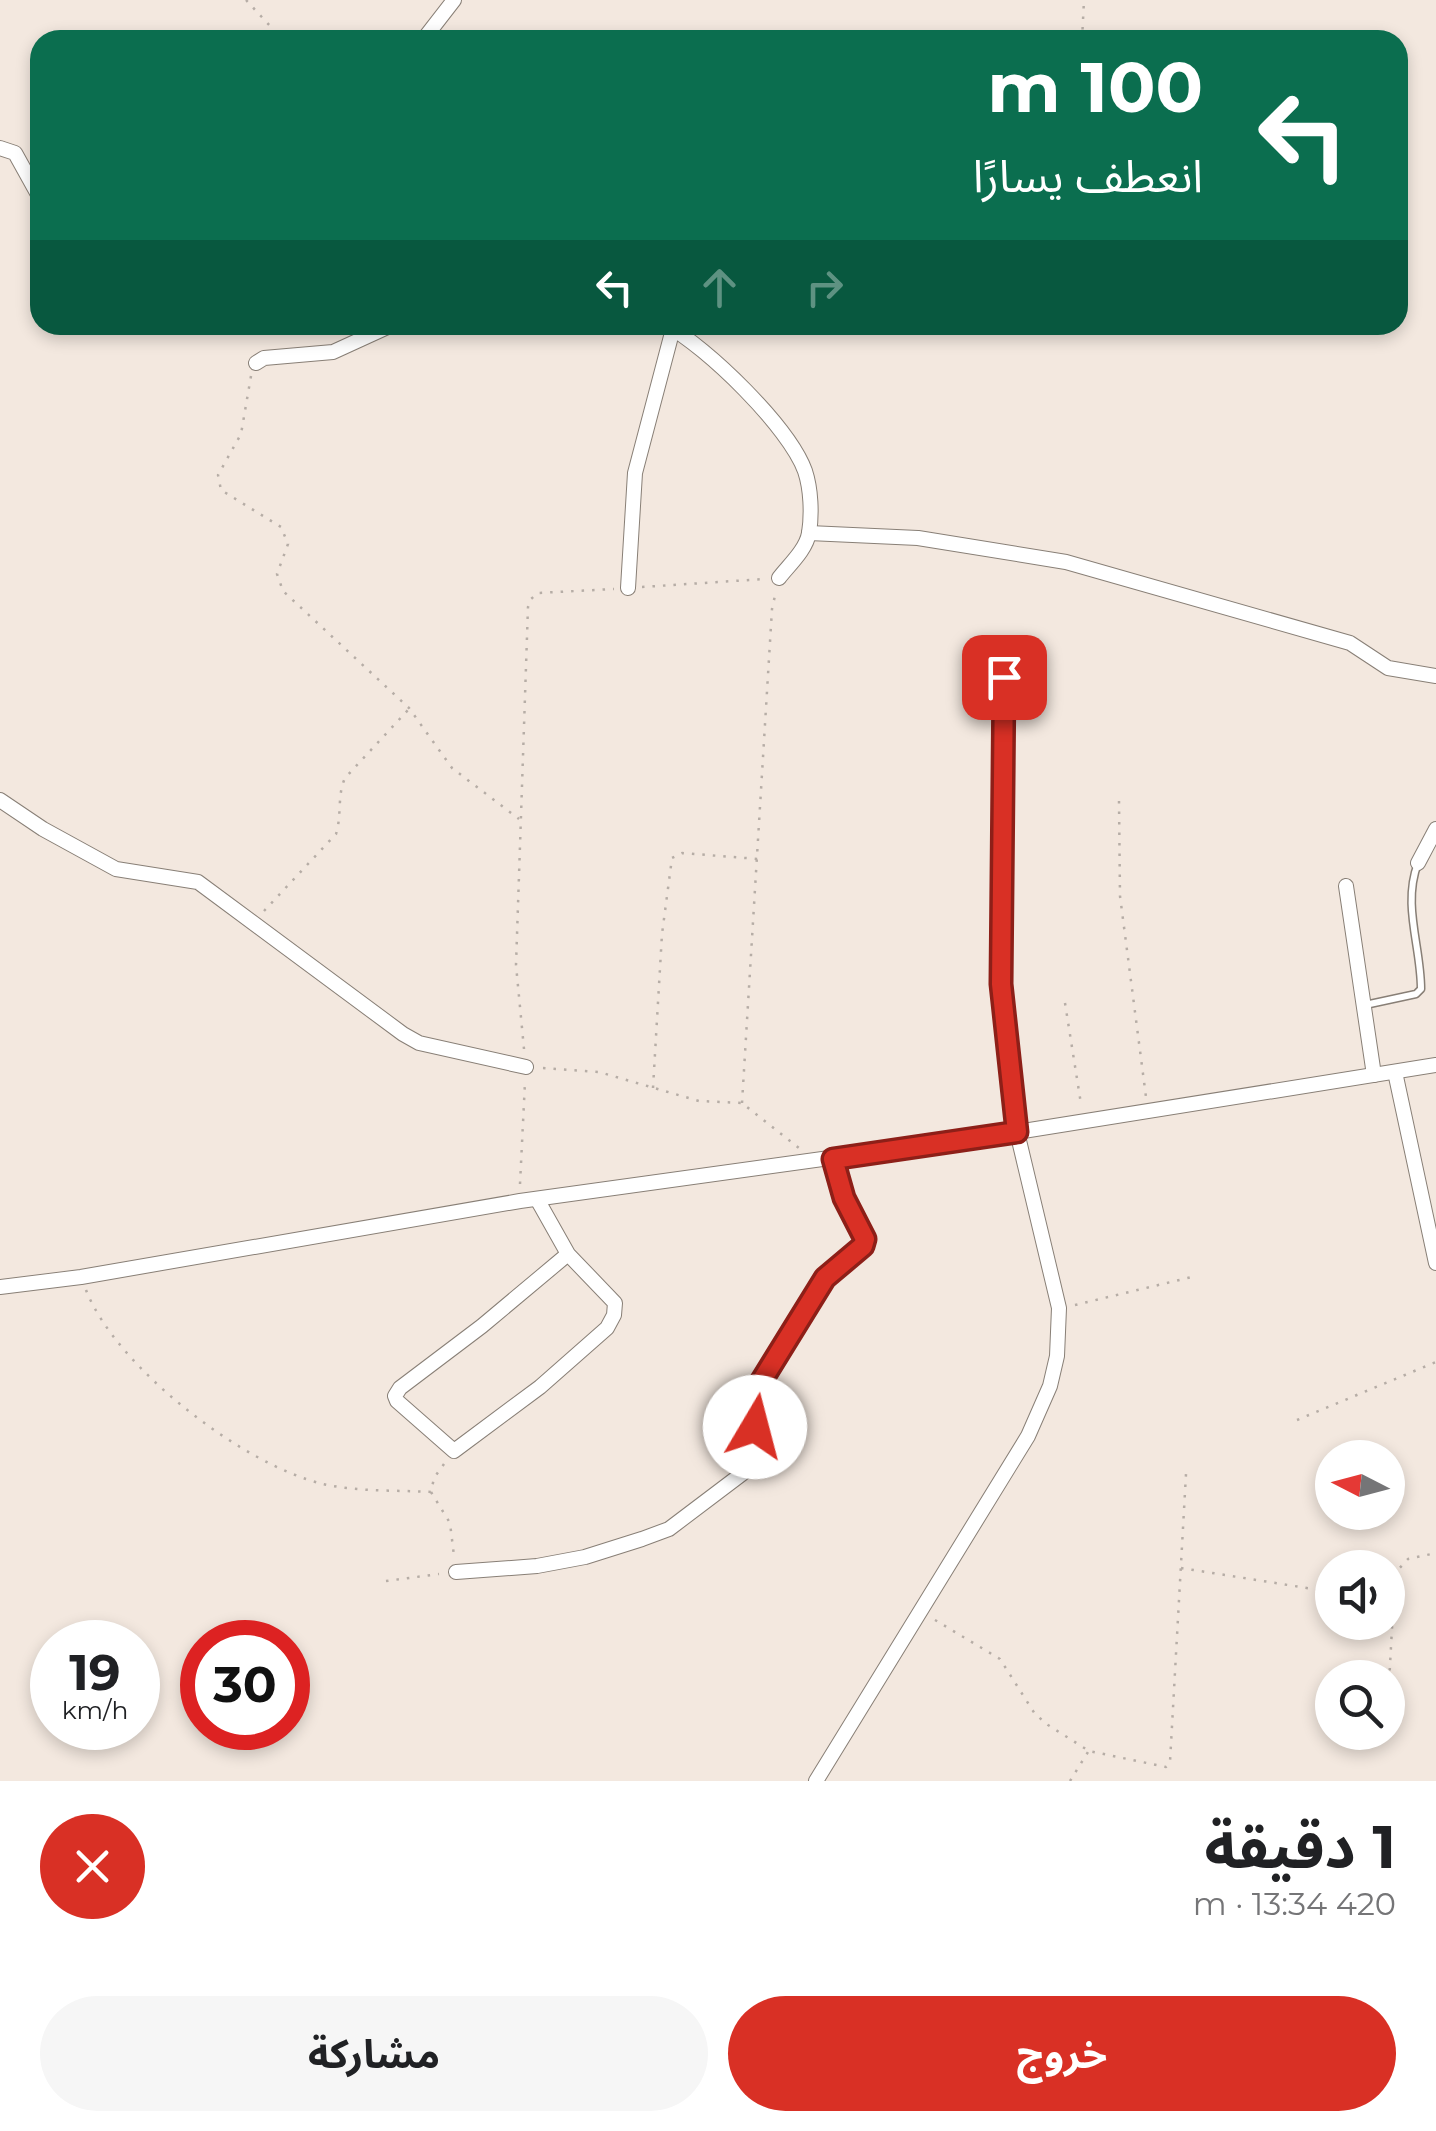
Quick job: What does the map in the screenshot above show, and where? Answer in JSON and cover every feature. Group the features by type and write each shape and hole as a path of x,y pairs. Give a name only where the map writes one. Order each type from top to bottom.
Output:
{"street":[{"path":"432,30 454,0"},
{"path":"0,148 15,153 30,180"},
{"path":"256,363 264,358 333,352 370,335"},
{"path":"628,588 635,473 669,335"},
{"path":"682,335 718,365 789,443 804,470 810,496 809,532 806,543 779,578"},
{"path":"809,532 918,538 1066,562 1350,643 1402,673 1436,676"},
{"path":"816,1781 1028,1436 1050,1386 1057,1356 1059,1308 1017,1132 1001,984 1004,677"},
{"path":"0,800 43,830 116,869 198,882 420,1043 526,1067"},
{"path":"1418,863 1436,829"},
{"path":"1346,886 1374,1075"},
{"path":"0,1287 81,1277 520,1201 1017,1132 1436,1065"},
{"path":"1395,1072 1436,1263"},
{"path":"456,1572 569,1560 669,1529 752,1467 760,1456 760,1446 750,1408 752,1398 825,1278 863,1246 865,1239 844,1198 833,1159"},
{"path":"536,1199 568,1254 615,1302 614,1315 607,1328 540,1387 454,1452 396,1402 395,1396 400,1388 568,1254"}],"lane":[{"path":"1364,1005 1416,994 1421,989 1411,888 1418,863"}],"path":[{"path":"246,0 274,30"},
{"path":"1082,30 1084,0"},
{"path":"256,363 241,434 218,475 218,482 231,499 281,528 288,544 276,574 283,591 409,708 452,768 520,820"},
{"path":"520,1201 526,1067 516,965 525,638 530,599 538,594 779,578 772,609 742,1103"},
{"path":"252,923 336,834 340,788 345,778 409,708"},
{"path":"1120,801 1120,896 1148,1109"},
{"path":"652,1088 662,934 672,858 682,853 758,859"},
{"path":"1065,1003 1084,1120"},
{"path":"526,1067 599,1072 699,1101 742,1103 793,1142 812,1162"},
{"path":"1059,1308 1196,1276"},
{"path":"81,1277 114,1341 164,1389 247,1453 299,1477 325,1484 431,1492"},
{"path":"1297,1420 1436,1362"},
{"path":"386,1581 456,1572 450,1522 431,1492 434,1478 454,1452"},
{"path":"921,1612 1000,1658 1035,1714 1089,1751 1159,1768 1170,1762 1186,1474"},
{"path":"1391,1660 1396,1573 1408,1558 1436,1554"},
{"path":"1180,1567 1315,1589"},
{"path":"1070,1781 1089,1751"}],"route":[{"path":"755,1427 750,1408 759,1385 825,1278 863,1246 863,1232 844,1198 833,1159 1017,1132 1001,984 1004,677"}]}
